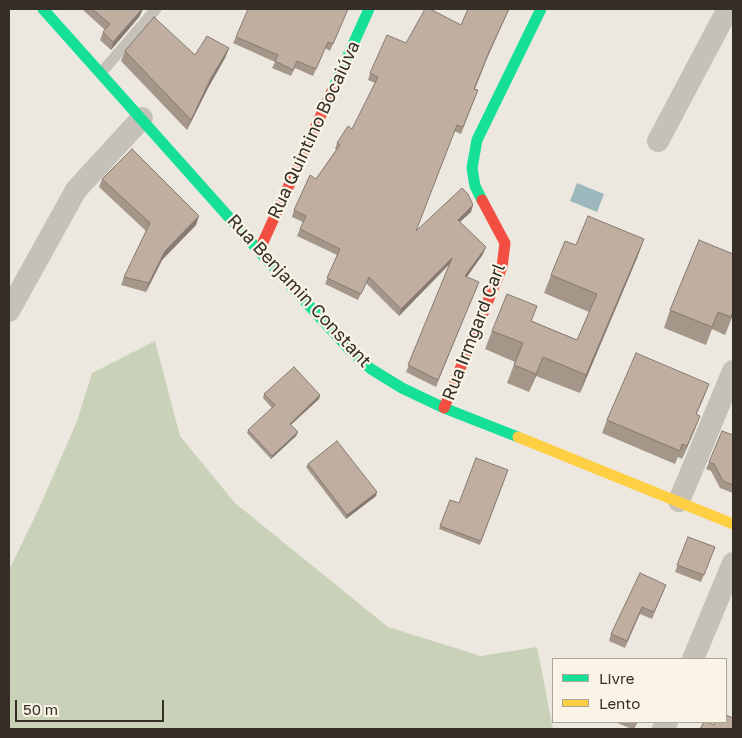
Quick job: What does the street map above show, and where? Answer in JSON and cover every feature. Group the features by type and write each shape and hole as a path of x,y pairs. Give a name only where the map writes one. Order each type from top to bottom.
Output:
{"main road":[{"name":"Rua Benjamin Constant","path":"43,9 350,350 371,369 395,384 444,408 679,500 733,524"},
{"name":"Rua Quintino Bocaiúva","path":"259,250 370,9"},
{"name":"Rua Irmgard Carl","path":"444,408 502,267 505,243 475,186 472,168 478,140 541,9"}],"street":[{"path":"658,140 728,9"},
{"path":"9,311 76,190 142,118"},
{"path":"679,500 733,371"},
{"path":"693,658 733,563"}],"lane":[{"path":"101,73 156,9"}],"green space":[{"path":"155,341 180,436 235,503 388,627 481,656 537,647 553,729 9,729 9,570 41,504 77,421 92,373"}],"water":[{"path":"577,183 604,194 597,212 570,201"}],"building":[{"path":"92,9 142,9 113,42 103,32 110,24"},
{"path":"248,9 348,9 333,44 328,42 316,69 297,61 293,70 275,61 278,55 236,37"},
{"path":"425,9 430,9 461,25 468,9 509,9 474,89 478,90 463,127 457,125 416,231 462,188 468,194 473,205 458,220 486,247 465,276 479,282 438,380 408,365 452,258 401,309 369,277 361,294 327,278 340,249 300,229 306,216 294,210 310,175 316,179 340,145 337,143 348,126 352,129 378,77 370,73 387,35 406,43"},
{"path":"154,17 195,55 207,36 229,48 211,78 191,120 125,51"},
{"path":"132,149 199,216 165,251 149,283 124,277 150,223 102,179"},
{"path":"588,216 644,239 586,375 543,357 536,374 514,365 523,343 492,331 507,294 537,306 531,321 577,340 597,294 551,275 565,241 576,245"},
{"path":"699,240 733,254 733,312 731,317 718,312 712,327 670,310"},
{"path":"636,353 709,384 696,414 700,416 687,446 682,444 680,451 607,420"},
{"path":"294,367 320,395 290,424 298,432 272,456 248,430 275,405 264,394"},
{"path":"722,431 733,435 733,485 723,481 714,464 709,462"},
{"path":"337,441 377,492 347,515 308,464"},
{"path":"476,458 508,470 481,541 440,526 450,500 459,503"},
{"path":"688,537 715,547 704,575 677,565"},
{"path":"640,573 666,585 654,612 642,607 627,641 611,634"},
{"path":"727,715 733,718 733,729 700,729 703,723 714,725 715,723 727,723"}],"traffic: fast":[{"path":"43,9 259,251 350,350 371,369 402,388 444,408 518,437"},
{"path":"332,91 369,9"},
{"path":"482,200 475,186 472,168 477,140 541,9"}],"traffic: slow":[{"path":"518,437 733,524"}],"traffic: jam":[{"path":"259,251 332,91"},
{"path":"444,408 502,267 505,243 482,200"}]}
